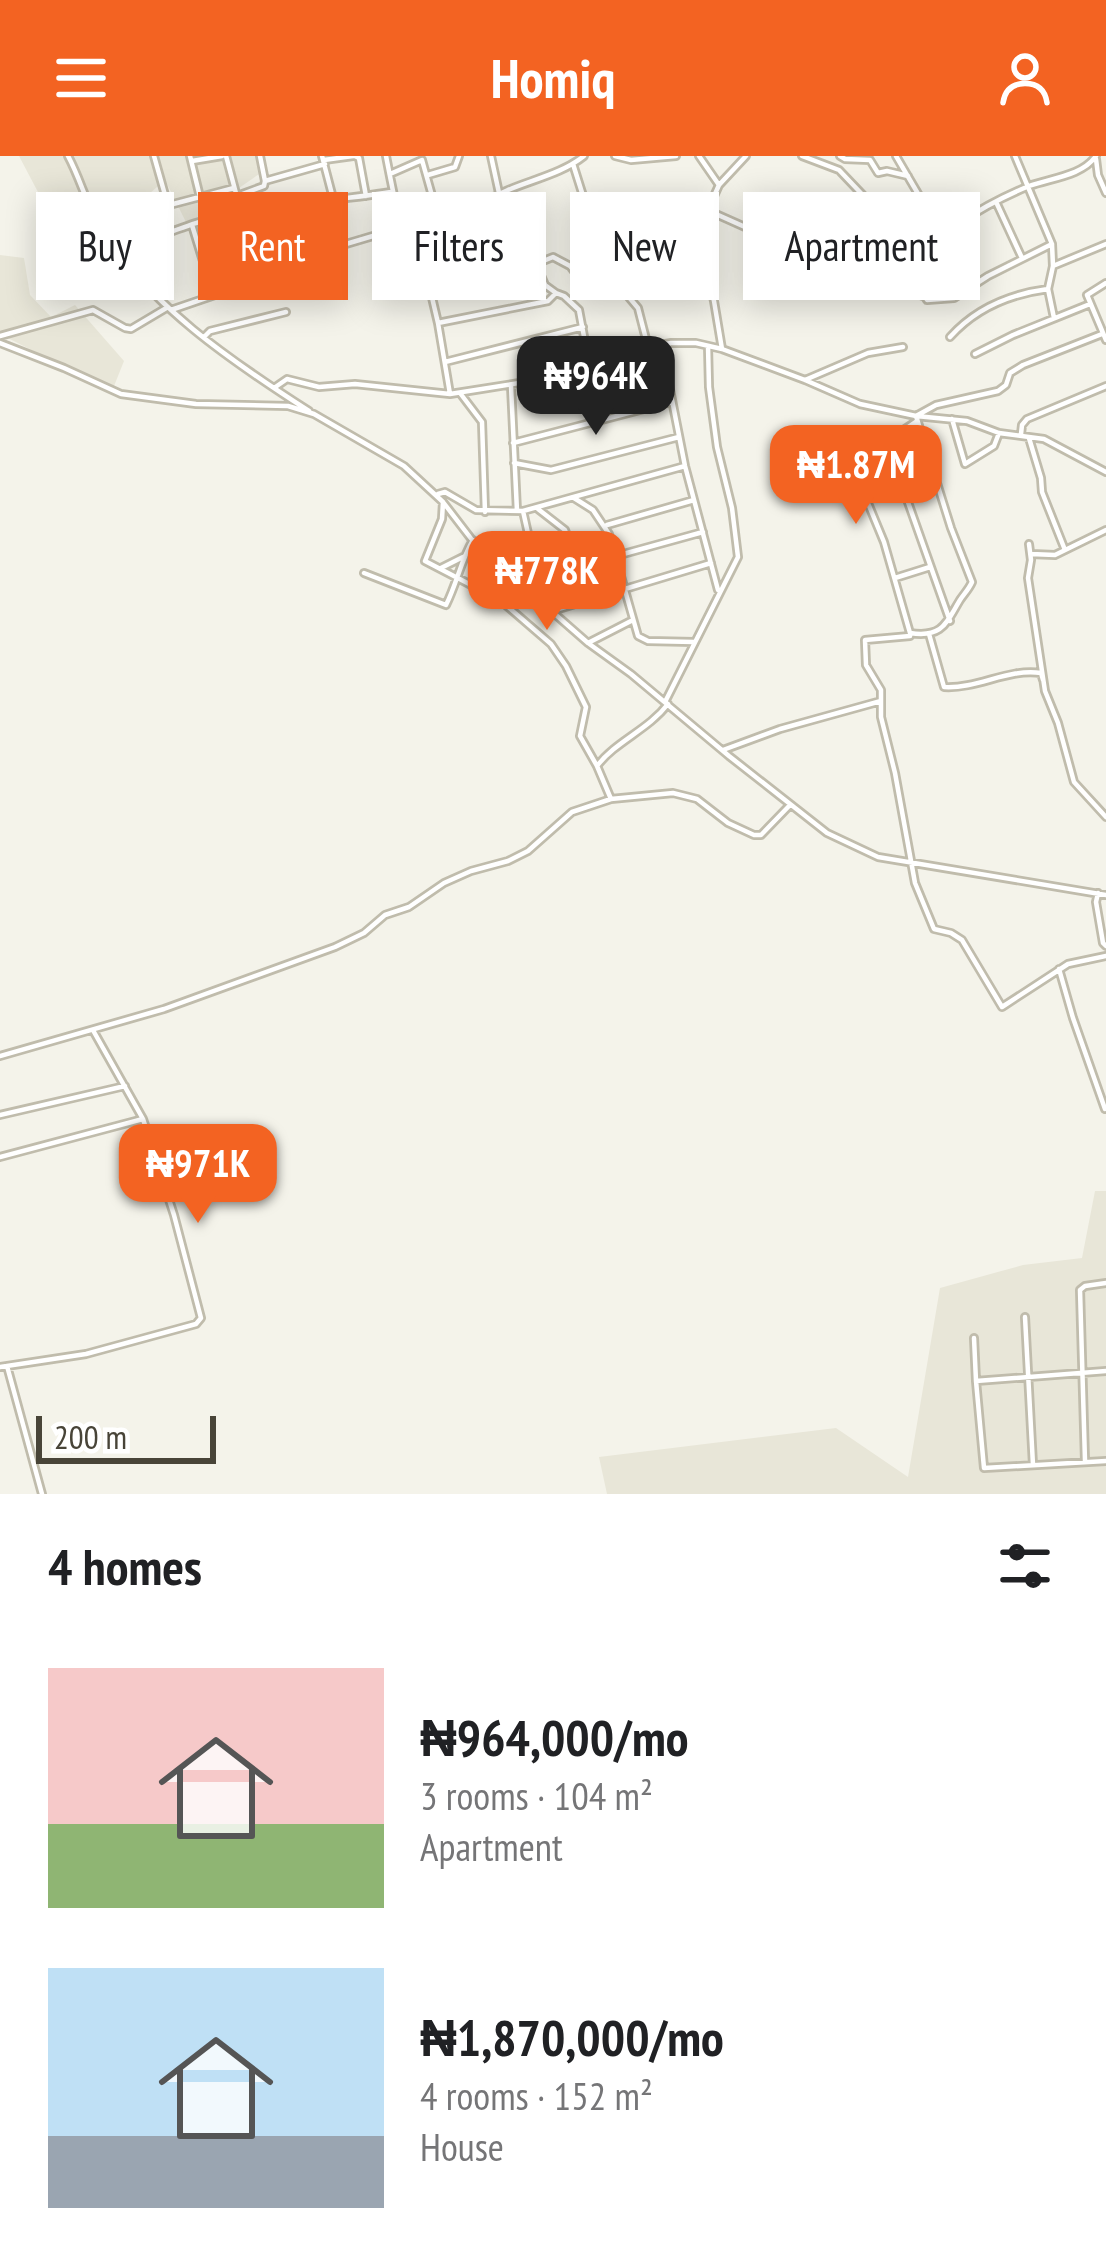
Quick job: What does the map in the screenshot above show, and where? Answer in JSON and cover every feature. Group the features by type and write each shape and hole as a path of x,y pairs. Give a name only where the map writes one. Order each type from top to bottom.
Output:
{"street":[{"path":"68,156 84,192"},
{"path":"154,156 164,192"},
{"path":"199,192 191,159 224,156 236,192 264,186 260,156"},
{"path":"266,181 324,160 354,156 359,158 367,196"},
{"path":"386,156 391,192"},
{"path":"428,175 455,167 459,156"},
{"path":"491,156 499,192"},
{"path":"502,192 586,156"},
{"path":"615,156 631,160 676,156"},
{"path":"700,156 718,185"},
{"path":"715,192 746,156"},
{"path":"802,156 834,167 860,192"},
{"path":"841,156 871,160 878,173 908,176"},
{"path":"896,156 916,192"},
{"path":"1015,156 1052,244 1054,266 1048,289 1054,318"},
{"path":"980,212 1027,187 1083,168 1096,156"},
{"path":"1096,156 1106,193"},
{"path":"390,174 422,158 432,192"},
{"path":"324,160 332,192"},
{"path":"573,164 582,192"},
{"path":"348,199 372,195"},
{"path":"997,203 1022,258"},
{"path":"174,231 198,223"},
{"path":"192,225 198,244"},
{"path":"980,282 1052,244"},
{"path":"1054,266 1106,244"},
{"path":"925,635 910,633 856,462 936,405 998,391 1023,364 1104,337 1088,295 1106,283"},
{"path":"546,286 579,310 583,327 586,342 567,375"},
{"path":"950,337 965,321 1008,297 1048,289"},
{"path":"438,323 548,301 556,293"},
{"path":"163,300 274,388 404,466 443,502 472,540 588,643 827,833 878,857 1102,894 1096,902 1106,946"},
{"path":"0,340 93,310 131,329 170,308 198,300"},
{"path":"432,300 450,394"},
{"path":"631,300 638,308 648,347"},
{"path":"714,300 722,349"},
{"path":"975,354 1090,304"},
{"path":"204,337 210,331 286,312"},
{"path":"445,362 583,327"},
{"path":"0,340 121,394 196,404 288,406 314,414"},
{"path":"274,388 287,379 328,388 346,384 450,394 593,370 629,351 661,344 696,343 860,404 1044,439 1106,472"},
{"path":"661,344 685,466 719,592"},
{"path":"597,766 658,717 738,557 717,447 708,346"},
{"path":"805,380 868,353 903,347"},
{"path":"511,386 520,511 561,608"},
{"path":"1021,434 1027,419 1106,386"},
{"path":"459,393 482,422 485,512"},
{"path":"514,443 672,402"},
{"path":"917,418 972,582 950,621 925,635 866,640 866,665 881,690 881,717 915,883 934,929 962,940 1002,1007 1068,964 1106,956"},
{"path":"952,419 965,464 994,446 999,433"},
{"path":"514,463 551,470 679,437"},
{"path":"1029,438 1042,492 1065,550"},
{"path":"886,440 950,621"},
{"path":"436,495 445,492 485,512 520,511 685,466"},
{"path":"574,498 605,526 638,636 694,643"},
{"path":"605,526 694,500"},
{"path":"443,502 442,519 425,559 500,600 551,644 586,707 580,736 611,799"},
{"path":"537,508 565,530 590,599"},
{"path":"1031,554 1055,555 1106,530"},
{"path":"616,556 703,532"},
{"path":"364,573 443,605 448,603 472,540"},
{"path":"1030,544 1028,578 1046,691"},
{"path":"439,569 463,557"},
{"path":"553,611 711,563"},
{"path":"896,578 931,566"},
{"path":"588,643 634,620"},
{"path":"925,635 944,687 969,688 1020,672 1041,673 1074,782 1106,817"},
{"path":"722,750 780,728 881,701"},
{"path":"0,1056 164,1009 335,947 454,878 528,851 572,812 611,799 665,792 698,799 728,823 754,835 760,835 790,805"},
{"path":"1059,969 1105,1109"},
{"path":"42,1494 3,1367 86,1354 196,1324 201,1318 143,1119 93,1030"},
{"path":"0,1115 124,1087"},
{"path":"0,1157 143,1119"},
{"path":"1085,1462 1080,1290 1106,1283"},
{"path":"1025,1317 1033,1465"},
{"path":"974,1338 984,1468 1106,1461"},
{"path":"976,1381 1106,1371"}],"shaded area":[{"path":"19,156 257,156 265,170 233,192 198,192 198,216 187,224 165,180 151,192 38,192"},
{"path":"0,255 24,258 30,295 51,317 75,305 124,361 112,391 0,334"},
{"path":"1095,1191 1106,1191 1106,1494 607,1494 599,1457 836,1428 908,1477 940,1288 1023,1265 1082,1258"}]}
